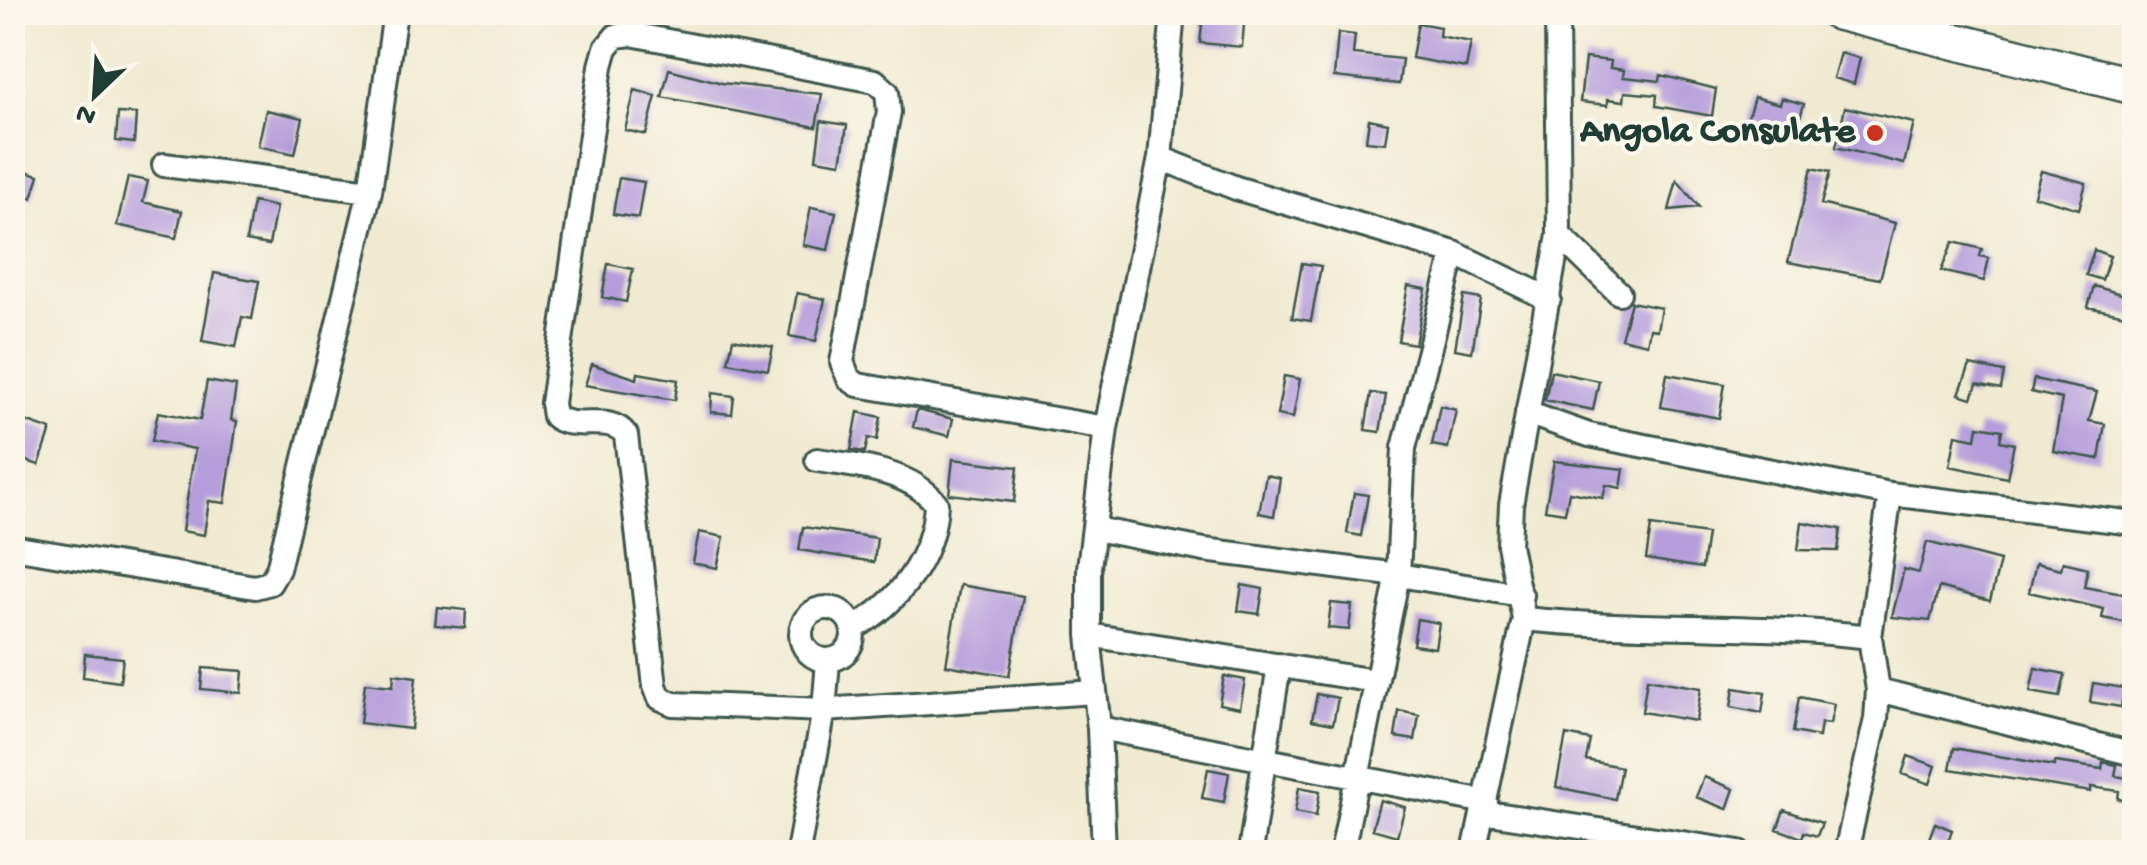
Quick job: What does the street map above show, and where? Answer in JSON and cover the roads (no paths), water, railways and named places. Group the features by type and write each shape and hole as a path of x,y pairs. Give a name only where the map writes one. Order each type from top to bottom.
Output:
{"main road":[{"path":"1860,15 2134,86"}],"street":[{"path":"12,547 254,586 270,583 280,560 370,191 395,12"},
{"path":"1104,852 1100,728 1089,635 1094,529 1106,428 1160,158 1173,12"},
{"path":"1474,852 1523,607 1510,545 1510,505 1559,235 1557,12"},
{"path":"1095,692 824,710 673,704 660,698 655,686 626,435 612,424 562,423 554,416 552,402 606,48 616,36 631,34 875,81 886,92 888,112 842,362 848,379 858,385 1106,428"},
{"path":"1160,158 1236,188 1454,254 1549,299"},
{"path":"164,164 370,191"},
{"path":"1559,235 1619,293"},
{"path":"1342,852 1398,576 1404,448 1454,254"},
{"path":"1528,413 1589,435 1890,494 2134,523"},
{"path":"817,460 864,467 923,487 936,503 928,543 898,596 853,628 848,650 828,660 817,659 802,644 800,633 809,614 819,609 840,611 853,628"},
{"path":"1846,852 1876,719 1878,690 1870,637 1890,494"},
{"path":"1094,529 1204,550 1398,576 1523,607 1662,629 1796,628 1870,637"},
{"path":"1089,635 1375,681"},
{"path":"798,852 824,710 828,660"},
{"path":"1250,852 1279,665"},
{"path":"1878,690 2134,754"},
{"path":"1100,728 1358,778 1484,807 1740,852"}],"place":[{"name":"Angola Consulate","path":"1875,133"}]}
